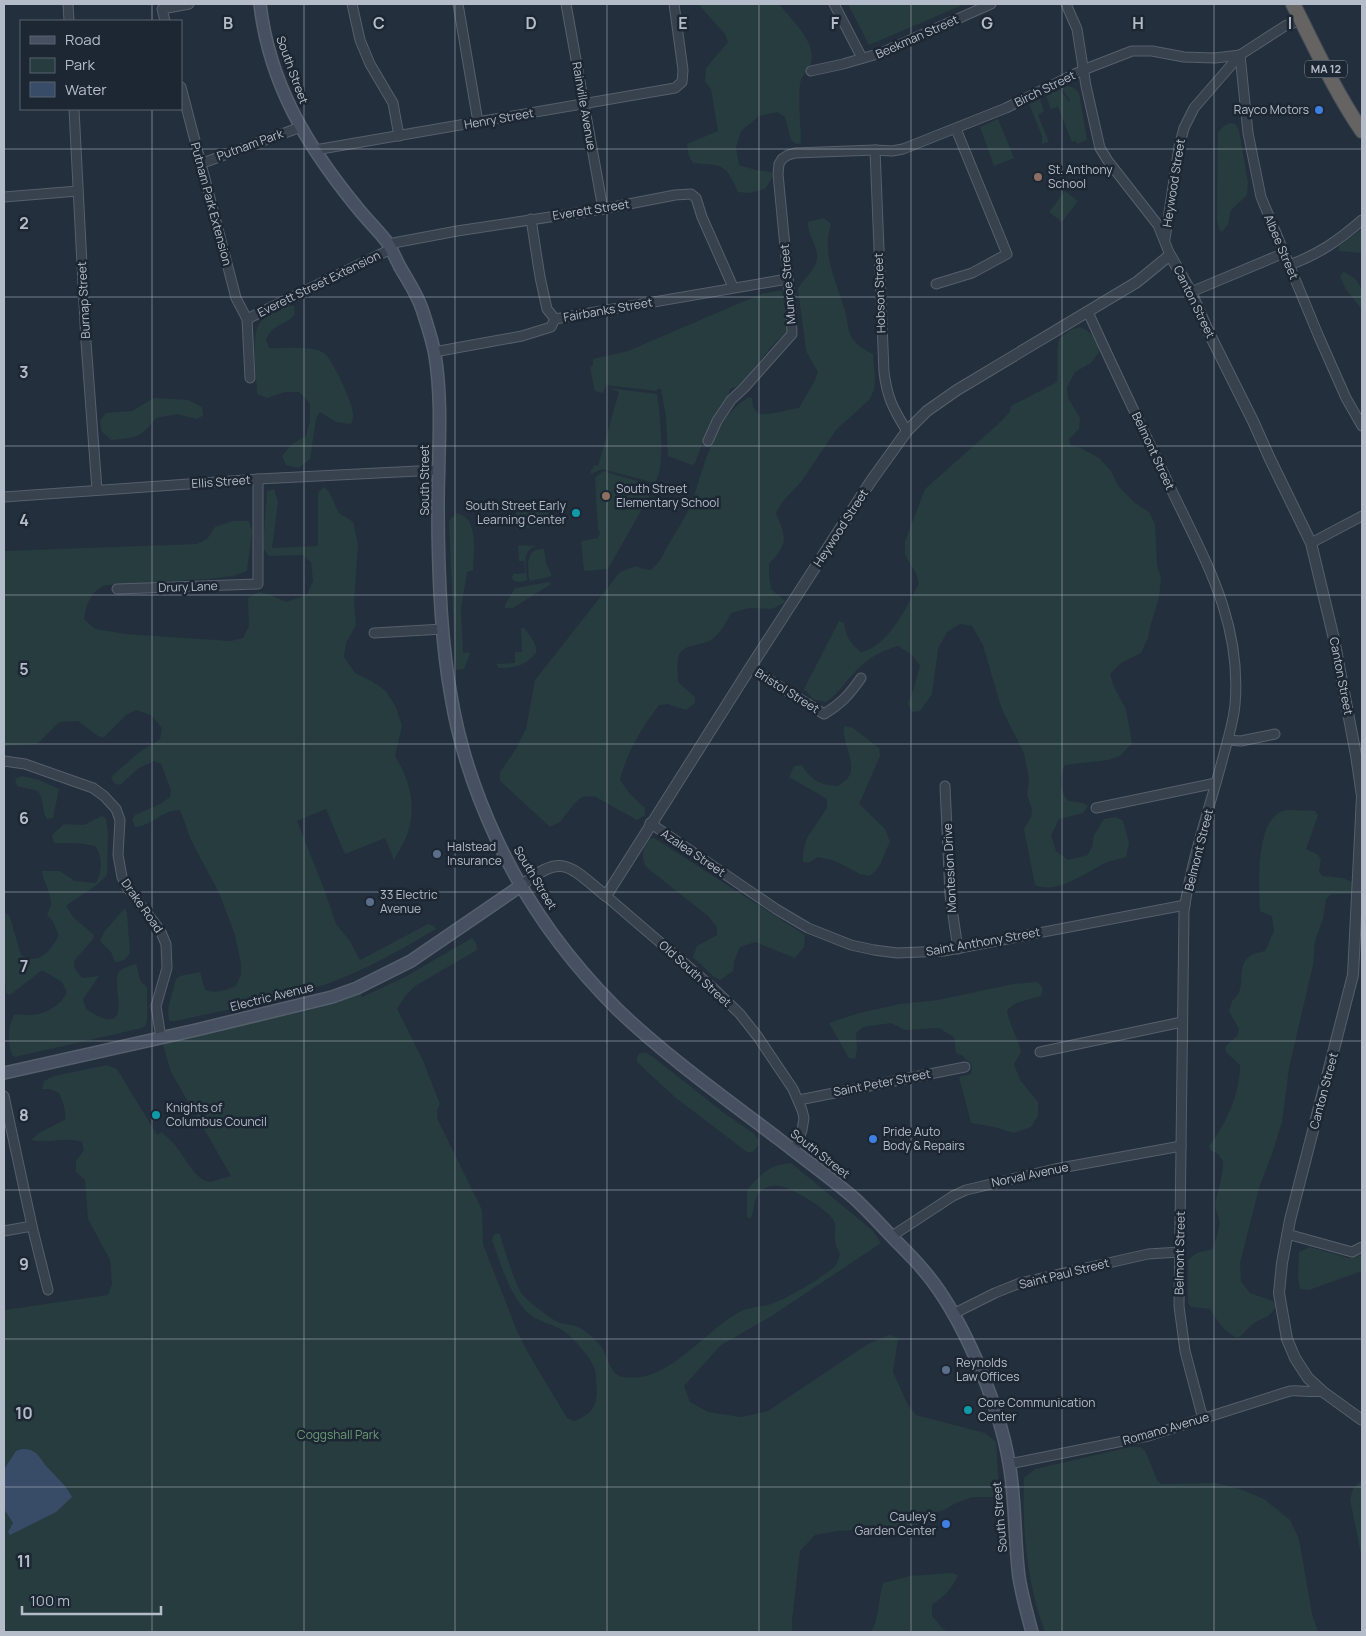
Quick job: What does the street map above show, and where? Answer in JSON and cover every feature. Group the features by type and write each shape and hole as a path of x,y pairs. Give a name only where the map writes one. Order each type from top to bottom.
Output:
{"highway":[{"name":"MA 12","path":"1293,4 1333,81 1362,131"}],"main road":[{"name":"South Street","path":"260,4 266,39 287,102 314,150 357,208 390,246 418,300 434,352 438,391 439,557 443,629 451,698 461,741 477,790 497,840 522,885 562,945 620,1012 670,1055 856,1200 920,1265 937,1287 953,1314 973,1355 996,1413 1009,1464 1019,1575 1024,1604 1032,1632"},
{"name":"Electric Avenue","path":"4,1073 332,997 357,988 411,961 522,885"}],"street":[{"path":"68,4 69,20"},
{"path":"165,20 162,9 189,4"},
{"path":"352,4 360,40 370,64 393,104 399,136"},
{"path":"458,4 478,122"},
{"name":"Rainville Avenue","path":"566,4 603,209"},
{"name":"Henry Street","path":"314,150 670,90 682,84 683,70 674,4"},
{"path":"834,4 862,58"},
{"name":"Beekman Street","path":"811,71 881,53 991,4"},
{"path":"1066,4 1077,28 1083,70 1100,148 1158,225 1170,255"},
{"name":"Birch Street","path":"783,158 795,153 892,151 903,149 1006,108 1083,70 1132,50 1152,51 1184,57 1215,58 1240,56 1285,26 1301,20"},
{"name":"Heywood Street","path":"1165,240 1179,147 1184,128 1194,108 1240,56"},
{"name":"Albee Street","path":"1240,56 1248,133 1261,197 1342,389 1362,426"},
{"name":"Putnam Park Extension","path":"182,91 236,298 247,319"},
{"name":"Burnap Street","path":"74,110 97,490"},
{"name":"Putnam Park","path":"200,164 301,127"},
{"path":"936,284 972,273 1007,254 956,129"},
{"name":"Hobson Street","path":"876,150 886,391 892,408 907,430"},
{"name":"Munroe Street","path":"708,441 717,421 731,400 791,337 791,309 778,174 779,164 783,158"},
{"path":"4,197 78,191"},
{"name":"Everett Street","path":"390,246 532,219 687,194 694,195 734,287"},
{"path":"532,219 546,301 548,309 555,319"},
{"path":"1289,265 1321,252 1343,237 1362,220"},
{"name":"Everett Street Extension","path":"247,319 390,246"},
{"path":"1191,292 1284,253"},
{"name":"Heywood Street","path":"606,896 650,823 706,740 750,668 907,430 927,411 957,390 1137,282 1170,255"},
{"name":"Canton Street","path":"1170,255 1191,292 1311,543 1334,640 1356,755 1362,796 1361,847 1353,975 1288,1234 1280,1280 1280,1293 1288,1339 1296,1358 1308,1378 1322,1391 1362,1420"},
{"name":"Fairbanks Street","path":"434,352 522,336 551,327 555,319 787,279"},
{"name":"Belmont Street","path":"1088,312 1215,580 1226,613 1232,640 1235,671 1234,706 1228,740 1196,855 1185,905 1182,1022 1180,1322 1184,1351 1203,1419"},
{"path":"247,319 250,378"},
{"name":"Ellis Street","path":"4,497 258,479 438,470"},
{"name":"Drury Lane","path":"117,590 258,584 258,479"},
{"path":"1311,543 1362,516"},
{"path":"374,633 443,629"},
{"name":"Bristol Street","path":"750,668 824,714 847,698 861,678"},
{"path":"1228,740 1241,741 1275,734"},
{"name":"Drake Road","path":"4,760 25,764 93,788 104,796 116,809 120,820 118,855 122,877 127,887 160,930 166,944 167,968 156,1006 160,1038"},
{"path":"1096,808 1216,783"},
{"name":"Montesion Drive","path":"945,786 950,895 958,949"},
{"name":"Azalea Street","path":"650,823 737,882"},
{"name":"Old South Street","path":"522,885 547,868 562,866 579,874 712,987 740,1014 776,1062 799,1100 804,1118 794,1152"},
{"name":"Saint Anthony Street","path":"737,882 808,928 851,945 898,953 921,953 958,949 1185,905"},
{"path":"1040,1052 1182,1022"},
{"name":"Saint Peter Street","path":"799,1100 965,1067"},
{"path":"4,1096 48,1290"},
{"name":"Norval Avenue","path":"892,1236 953,1196 966,1190 1055,1169 1181,1146"},
{"path":"4,1231 32,1226"},
{"path":"1288,1234 1352,1252 1362,1248"},
{"name":"Saint Paul Street","path":"953,1314 1020,1283 1148,1254 1180,1252"},
{"name":"Romano Avenue","path":"1009,1464 1148,1436 1290,1391 1322,1391"}],"green space":[{"path":"698,4 779,4 801,31 810,47 811,63 802,78 800,86 801,143 796,144 791,140 785,117 777,112 759,116 741,131 736,148 739,165 771,172 772,178 765,189 749,193 738,192 730,175 722,167 693,163 689,156 687,144 718,131 711,89 705,82 706,68 728,42 725,34"},
{"path":"848,4 965,4 869,45"},
{"path":"1068,86 1074,88 1079,93 1087,140 1077,144 1076,141 1072,142 1058,107 1051,109 1046,96 1060,89 1069,102 1062,88"},
{"path":"1040,99 1044,111 1038,115 1049,142 1042,144 1042,136 1029,104"},
{"path":"998,119 1014,158 994,166 980,127"},
{"path":"1230,123 1235,124 1239,130 1248,183 1247,195 1231,210 1228,224 1222,232 1219,230 1217,219 1218,132"},
{"path":"1065,191 1078,201 1062,222 1049,212"},
{"path":"824,218 831,224 828,235 829,258 846,314 849,332 856,343 873,354 874,390 869,400 836,430 801,482 783,501 776,513 784,535 784,541 780,551 769,564 769,576 771,589 786,602 772,609 749,608 731,613 715,637 688,647 680,653 678,658 678,682 695,697 695,703 686,710 668,704 659,705 636,740 620,780 630,794 645,808 645,815 637,820 594,796 582,797 560,822 550,827 500,781 500,772 516,749 526,729 535,680 620,572 636,566 650,570 659,561 689,509 717,432 736,407 749,397 752,398 753,406 758,414 799,408 818,372 806,351 798,289 814,267 817,257 808,222"},
{"path":"1362,229 1362,253 1339,251 1339,246"},
{"path":"1344,272 1355,279 1360,287 1362,310 1345,288 1340,276"},
{"path":"782,290 788,330 771,347 741,385 730,389 727,400 706,434 695,463 692,465 668,456 666,417 661,389 657,389 657,391 606,385 603,393 595,391 590,367 593,366 593,359 628,351 761,294"},
{"path":"287,306 294,306 295,314 272,330 266,339 269,348 305,348 324,353 332,363 341,381 353,414 351,424 336,422 320,412 316,419 310,459 299,468 286,465 282,456 291,445 306,436 310,421 310,403 299,392 285,392 267,398 257,394 255,340 258,326 267,317"},
{"path":"1080,327 1093,336 1099,352 1091,363 1075,372 1067,387 1068,398 1080,418 1079,429 1069,439 1071,446 1081,448 1099,458 1111,471 1118,486 1135,503 1149,512 1155,524 1157,565 1161,578 1159,598 1148,638 1141,653 1121,663 1110,674 1114,687 1126,709 1132,743 1120,756 1108,760 1065,765 1061,779 1065,797 1068,801 1083,803 1088,806 1083,813 1059,819 1051,835 1056,851 1068,860 1088,855 1092,847 1094,835 1104,819 1116,817 1123,821 1129,843 1126,857 1107,862 1062,885 1044,887 1035,885 1024,829 1031,817 1032,809 1027,795 1029,778 1024,753 1001,707 983,645 972,626 960,624 947,632 938,649 932,694 920,711 912,712 908,703 920,666 912,655 898,646 888,649 865,662 836,694 826,702 813,699 804,689 839,621 844,623 849,639 861,652 871,649 879,643 896,624 919,583 916,573 905,555 905,541 925,489 996,426 1010,412 1011,406 1057,382 1059,339 1070,330"},
{"path":"608,388 657,394 661,427 661,453 655,483 602,469 591,474 594,465 598,466 619,392"},
{"path":"154,398 188,400 202,407 203,416 196,419 177,414 156,418 146,430 137,436 127,438 111,440 102,432 100,421 106,413 132,411"},
{"path":"603,471 651,485 652,491 608,569 584,571 581,541 598,538 600,532 598,530 595,478"},
{"path":"324,487 329,492 339,513 353,522 358,544 354,603 356,625 346,643 344,657 355,673 386,691 396,707 402,726 395,756 408,783 412,812 407,835 394,860 385,838 345,854 326,809 297,821 336,924 350,941 360,960 428,924 436,929 383,959 327,984 251,1005 169,1021 168,1008 176,979 180,976 200,972 205,990 213,992 236,986 241,974 241,964 235,935 219,893 191,840 180,810 135,827 132,820 135,815 160,804 170,797 171,790 161,764 154,761 139,768 120,785 114,783 111,777 138,753 160,739 162,728 151,715 136,710 126,715 104,737 98,736 78,721 59,722 37,744 4,746 4,551 197,544 207,539 215,527 233,521 249,521 252,532 247,571 233,576 209,579 105,585 96,591 90,599 84,619 95,629 125,634 231,641 243,638 249,626 248,598 258,592 286,602 307,595 313,581 311,562 302,555 269,556 263,548 267,491 274,489 278,502 272,548 318,546 318,492"},
{"path":"521,500 536,510 548,512 548,525 517,529 516,511 522,511"},
{"path":"455,513 463,515 468,520 472,527 474,545 473,570 467,572 461,608 463,653 469,652 470,654 464,669 456,670 449,522 455,516"},
{"path":"518,545 536,546 531,548 526,556 527,580 520,582 514,581 511,576 513,574 525,573 524,561 519,561"},
{"path":"544,549 546,563 552,576 530,581 529,558 534,551"},
{"path":"549,582 551,584 513,608 505,608 515,588"},
{"path":"521,628 524,628 533,640 536,646 536,653 528,661 519,665 499,668 496,664 515,663 515,652 522,652"},
{"path":"844,726 853,728 879,748 880,756 859,804 885,829 890,842 880,865 869,876 860,874 835,861 818,857 808,863 803,862 807,838 827,808 827,799 789,777 794,766 802,765 809,775 827,785 838,786 847,779 851,772 851,766"},
{"path":"22,776 39,780 59,789 53,818 47,819 38,791 17,786 15,781"},
{"path":"1287,810 1315,811 1318,815 1306,849 1318,855 1321,860 1319,871 1322,876 1343,878 1353,883 1354,889 1352,894 1331,894 1326,899 1323,919 1315,941 1313,965 1289,1068 1282,1122 1259,1188 1240,1263 1241,1282 1250,1293 1273,1301 1276,1306 1269,1315 1253,1324 1237,1338 1221,1325 1210,1309 1191,1307 1188,1303 1188,1260 1197,1253 1213,1249 1219,1230 1219,1219 1215,1203 1222,1176 1223,1161 1218,1154 1210,1150 1209,1146 1231,1108 1238,1087 1240,1065 1226,1052 1225,1047 1238,1035 1239,1029 1229,1011 1232,1001 1240,990 1245,961 1252,955 1265,951 1274,931 1272,916 1260,911 1260,860 1265,833 1270,823 1277,814"},
{"path":"102,816 106,819 108,832 107,875 93,888 66,906 73,917 94,935 93,939 74,961 75,969 82,978 99,976 83,999 86,1009 103,1018 111,1019 116,1016 118,1010 117,978 119,972 136,964 141,982 147,987 147,1021 142,1028 15,1057 12,1055 9,1035 14,1015 35,1015 52,1009 61,1002 67,992 62,982 42,970 10,995 6,993 4,913 10,917 21,955 34,959 49,951 59,935 52,920 47,915 51,906 51,899 42,871 60,871 75,881 96,883 100,874 101,864 98,850 95,846 78,843 54,843 52,835 64,824 84,825"},
{"path":"654,838 805,935 804,947 795,958 755,942 740,947 734,961 733,971 720,980 713,976 693,957 697,946 717,935 717,927 708,916 646,867 643,859 644,850 649,839"},
{"path":"125,908 130,953 124,960 115,962 111,952 100,941 104,932"},
{"name":"Coggshall Park","path":"472,938 476,943 477,950 415,986 406,995 397,1009 423,1061 440,1104 437,1110 438,1120 482,1210 483,1244 517,1331 567,1418 574,1421 581,1418 591,1411 594,1406 597,1396 595,1369 577,1343 560,1329 531,1316 515,1297 502,1269 492,1240 494,1234 500,1234 512,1273 524,1297 555,1320 582,1329 600,1346 612,1369 619,1376 639,1377 669,1366 723,1322 740,1312 775,1303 814,1281 836,1265 840,1254 835,1242 834,1221 825,1211 801,1195 780,1186 766,1188 757,1196 751,1218 747,1217 747,1190 766,1171 776,1166 791,1163 873,1231 881,1243 770,1317 721,1345 684,1386 690,1402 708,1412 741,1417 768,1411 868,1344 889,1335 898,1338 893,1372 908,1405 916,1415 985,1433 996,1442 999,1490 995,1497 973,1497 956,1503 944,1510 929,1514 916,1525 838,1531 815,1535 800,1551 792,1632 4,1632 4,1303 5,1310 108,1295 112,1284 110,1260 88,1219 85,1180 76,1172 76,1161 84,1150 82,1142 76,1140 31,1140 39,1133 66,1119 59,1093 50,1089 42,1089 44,1081 54,1076 107,1065 117,1069 157,1135 162,1132 175,1145 194,1172 203,1180 210,1182 231,1176 171,1072 161,1038 357,988 362,997 405,977"},
{"path":"1037,982 1043,988 1041,996 1016,1003 1007,1010 1021,1052 1014,1064 1020,1080 1038,1102 1038,1116 1031,1127 1014,1133 971,1123 959,1077 971,1074 972,1066 963,1056 956,1053 954,1037 939,1028 905,1030 891,1023 863,1027 856,1033 857,1049 855,1059 849,1058 829,1023 859,1013 900,1004 938,1000 1013,984"},
{"path":"640,1053 646,1053 653,1057 724,1113 753,1133 759,1140 758,1146 752,1152 747,1152 676,1098 637,1062 637,1057"},
{"path":"1310,1247 1348,1258 1362,1255 1362,1271 1309,1290 1300,1289 1298,1277 1299,1252"},
{"path":"1130,1447 1140,1447 1145,1450 1157,1480 1161,1484 1216,1483 1240,1489 1264,1499 1290,1520 1299,1539 1312,1614 1318,1632 1045,1632 1034,1595 1027,1556 1024,1478 1035,1469"},
{"path":"1362,1480 1362,1559 1350,1499 1353,1489"},
{"path":"952,1573 958,1575 953,1584 932,1605 932,1616 943,1629 949,1632 871,1632 876,1621 883,1583 910,1576"}],"water":[{"path":"22,1449 32,1450 38,1455 72,1497 56,1512 10,1535 8,1532 13,1523 4,1509 4,1474 5,1468 16,1451"}],"place":[{"name":"Rayco Motors","path":"1319,110"},
{"name":"St. Anthony School","path":"1038,177"},
{"name":"South Street Elementary School","path":"606,496"},
{"name":"South Street Early Learning Center","path":"576,513"},
{"name":"Halstead Insurance","path":"437,854"},
{"name":"33 Electric Avenue","path":"370,902"},
{"name":"Knights of Columbus Council","path":"156,1115"},
{"name":"Pride Auto Body & Repairs","path":"873,1139"},
{"name":"Reynolds Law Offices","path":"946,1370"},
{"name":"Core Communication Center","path":"968,1410"},
{"name":"Cauley's Garden Center","path":"946,1524"}]}
